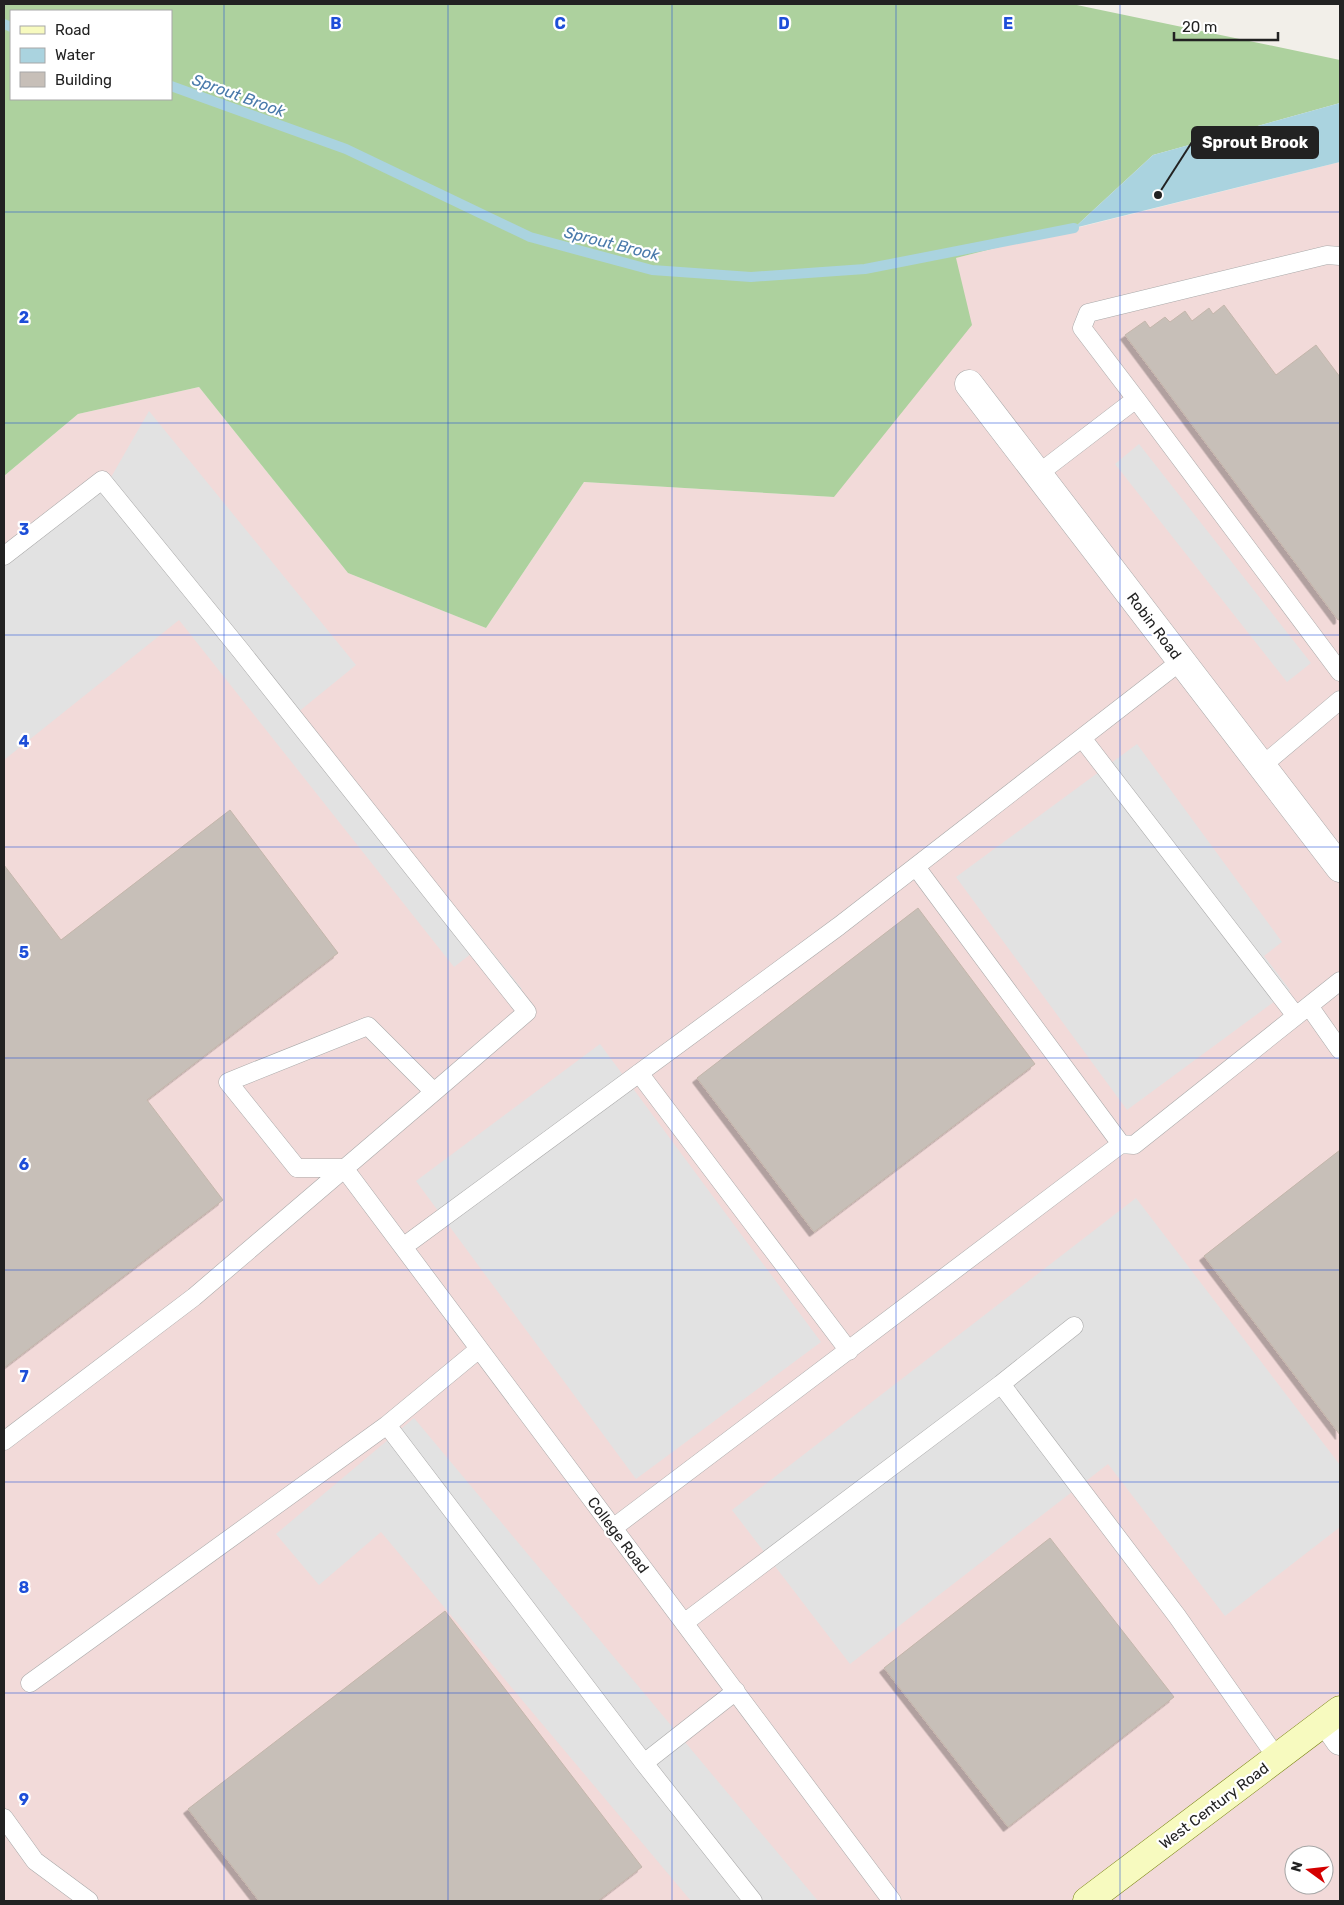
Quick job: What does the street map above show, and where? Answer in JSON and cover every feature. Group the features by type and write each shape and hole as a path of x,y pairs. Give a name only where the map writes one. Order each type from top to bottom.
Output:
{"main road":[{"name":"West Century Road","path":"1087,1901 1277,1758 1335,1724"}],"street":[{"name":"Robin Road","path":"969,384 1263,765 1340,868"}],"lane":[{"path":"1334,255 1088,313 1082,328 1340,672"},
{"path":"1038,474 1136,399"},
{"path":"4,556 102,480 241,651 527,1012 194,1297 4,1441"},
{"path":"403,1247 916,867 1181,661"},
{"path":"1263,765 1340,700"},
{"path":"1082,738 1302,1011 1340,1050"},
{"path":"916,867 1121,1144 1134,1146 1340,981"},
{"path":"344,1168 297,1168 228,1082 368,1026 434,1092"},
{"path":"640,1073 849,1351"},
{"path":"613,1528 1121,1144"},
{"name":"College Road","path":"344,1168 892,1901"},
{"path":"684,1623 1001,1384 1074,1326"},
{"path":"30,1683 386,1425 479,1348"},
{"path":"1001,1384 1177,1616 1277,1758"},
{"path":"386,1425 644,1763 753,1901"},
{"path":"644,1763 736,1692"},
{"path":"4,1818 35,1861 89,1901"}],"shaded area":[{"path":"1340,162 1340,1901 4,1901 4,476 78,414 199,387 348,573 486,628 584,482 834,497 956,258"},
{"path":"149,411 356,665 297,713 522,989 513,996 476,950 454,967 179,620 4,760 4,565 110,479"},
{"path":"1139,444 1311,663 1287,682 1115,464"},
{"path":"1137,744 1282,942 1264,956 1290,990 1127,1110 956,877"},
{"path":"600,1044 821,1342 636,1479 416,1181"},
{"path":"1136,1198 1340,1465 1340,1527 1225,1616 1108,1464 850,1664 732,1510"},
{"path":"414,1418 818,1901 691,1901 381,1532 319,1585 276,1534"}],"green space":[{"path":"4,4 1072,4 1340,60 1340,103 1153,155 1074,228 956,258 972,325 834,497 584,482 486,628 348,573 199,387 78,414 4,476"}],"water":[{"path":"1340,103 1340,162 1074,228 1153,155"}],"building":[{"path":"1224,305 1276,375 1316,345 1340,377 1340,619 1338,620 1125,335 1145,321 1150,328 1165,317 1170,322 1185,311 1192,321 1209,308 1213,314"},
{"path":"230,810 338,953 147,1100 223,1200 4,1368 4,865 61,940"},
{"path":"918,908 1035,1064 814,1232 697,1078"},
{"path":"1340,1150 1340,1435 1204,1256"},
{"path":"1050,1538 1174,1697 1008,1827 884,1668"},
{"path":"445,1611 642,1867 598,1901 259,1901 188,1809"}],"waterway":[{"name":"Sprout Brook","path":"4,24 10,27"},
{"name":"Sprout Brook","path":"172,86 346,149 530,237 652,270 751,277 865,269 1074,228"}],"place":[{"name":"Sprout Brook","path":"1158,195"}]}
